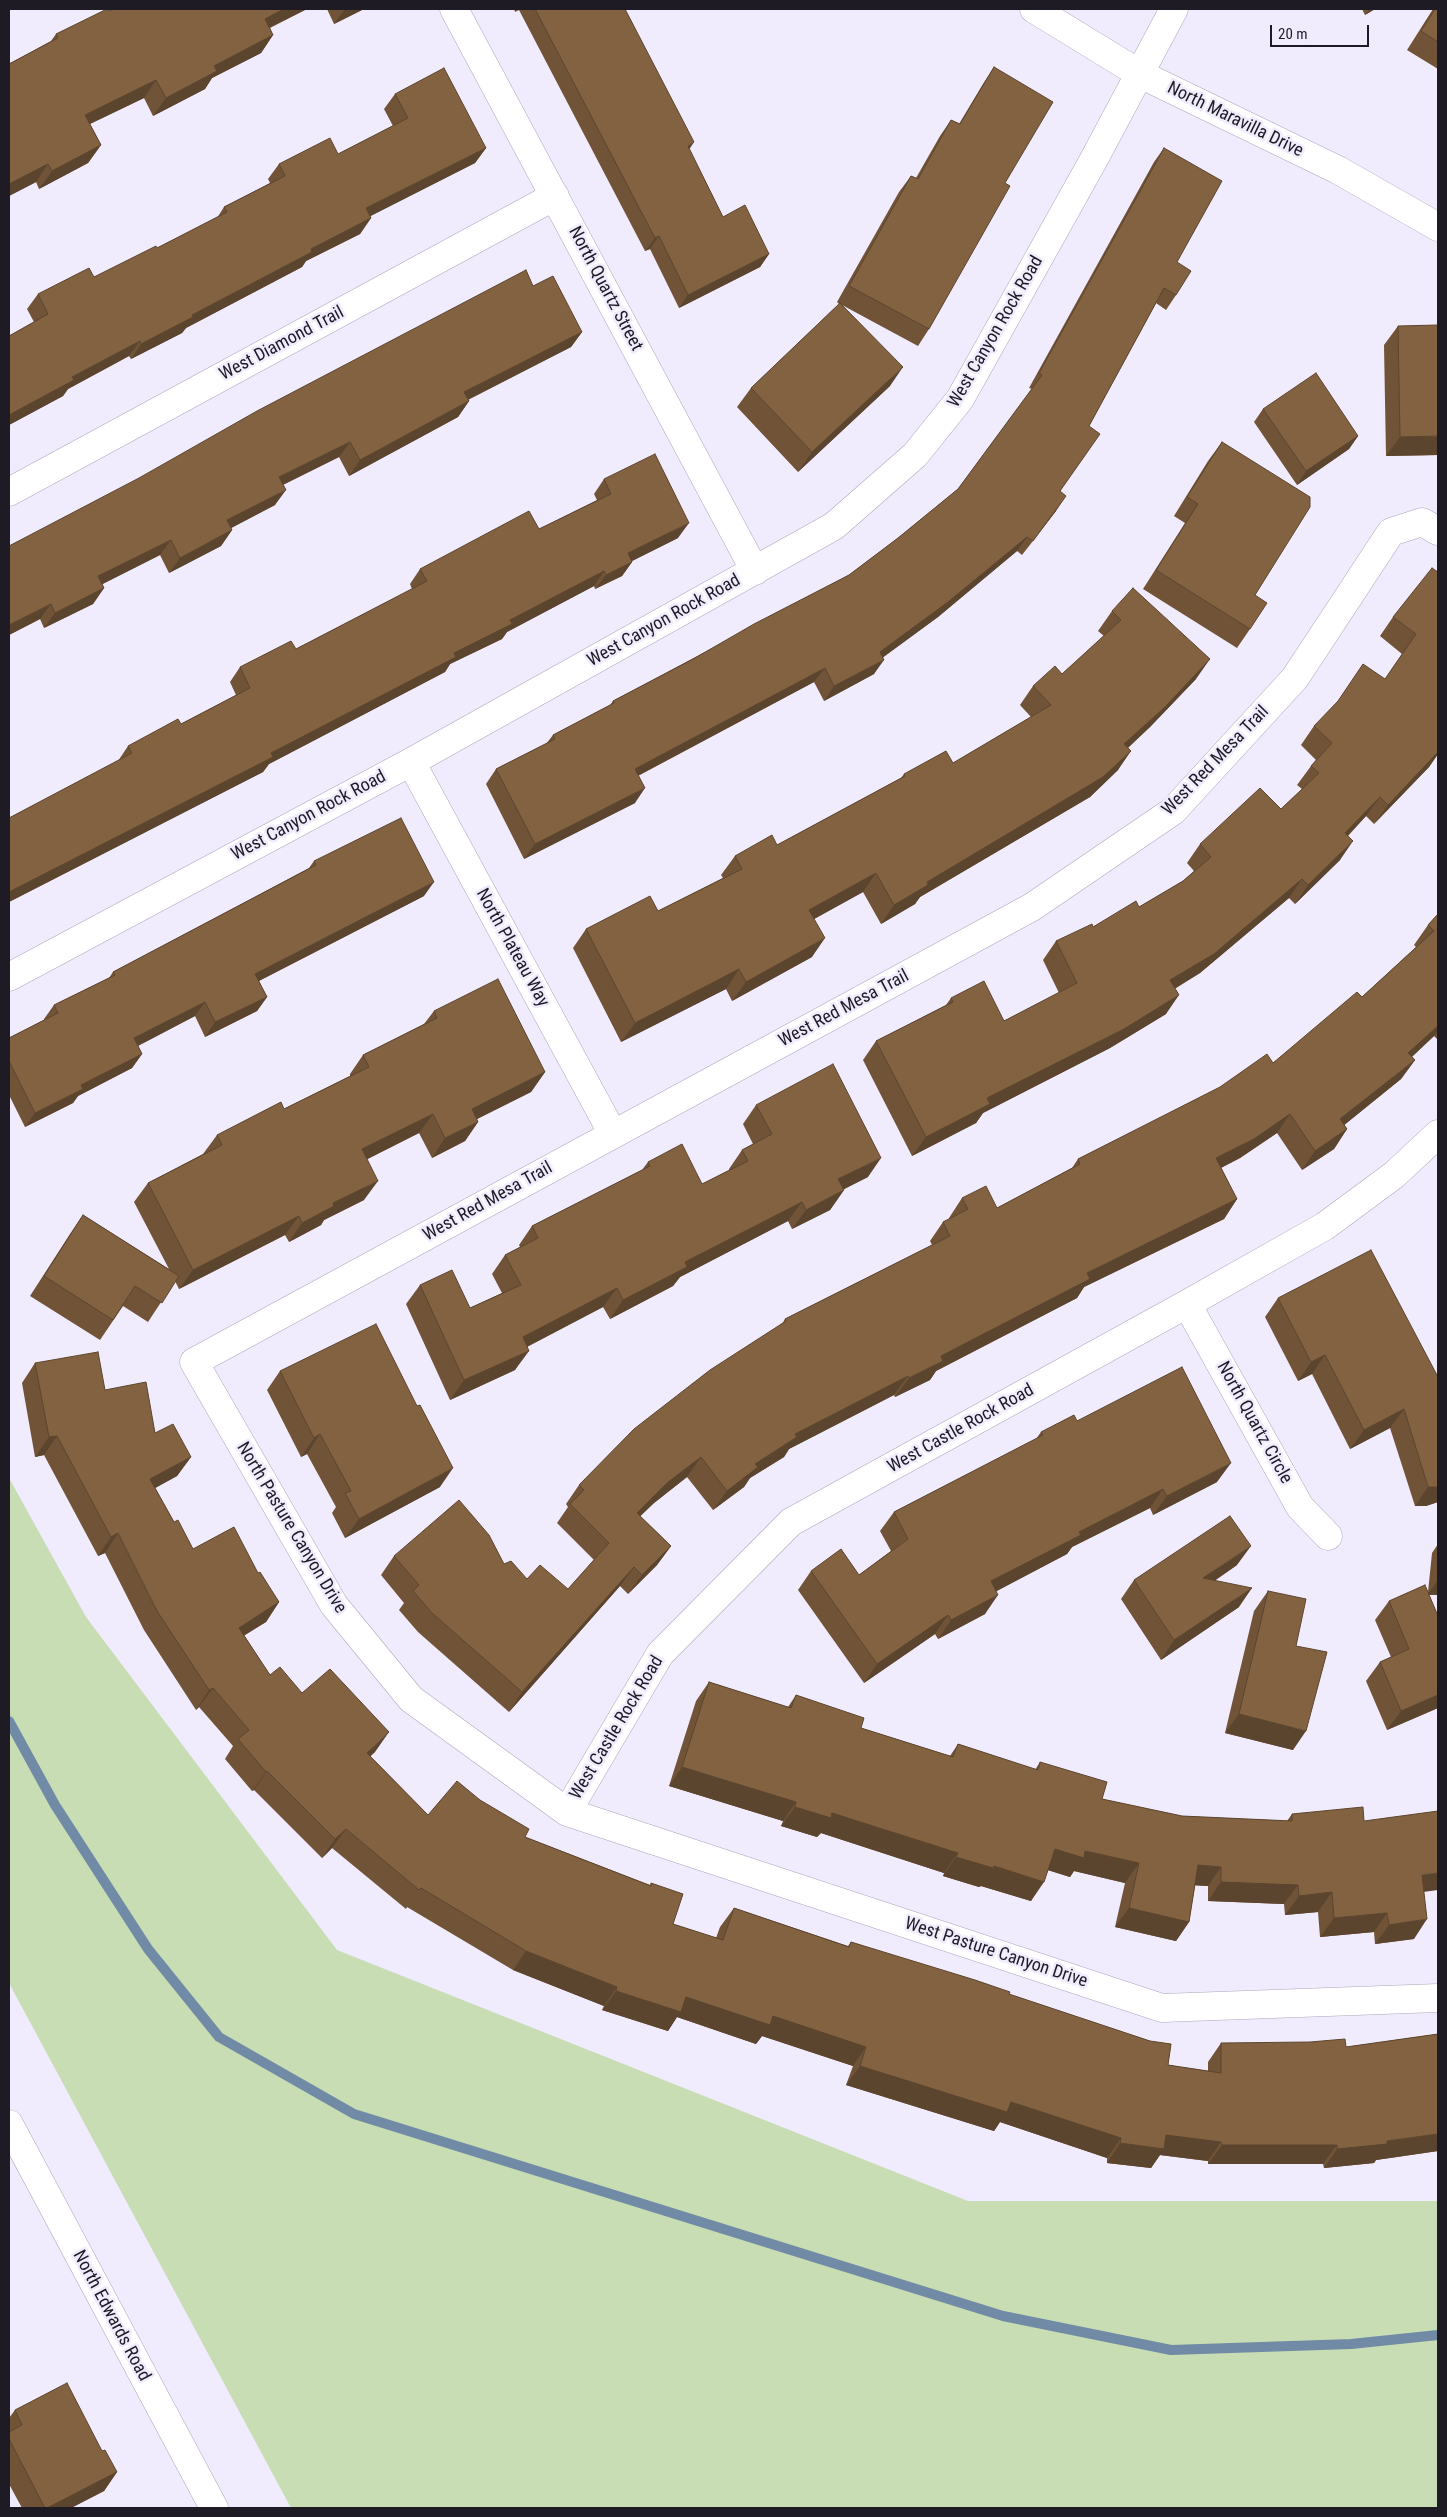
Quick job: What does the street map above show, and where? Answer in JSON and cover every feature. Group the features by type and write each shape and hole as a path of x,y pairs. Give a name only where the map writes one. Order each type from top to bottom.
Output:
{"street":[{"name":"North Quartz Street","path":"454,9 755,571"},
{"name":"North Maravilla Drive","path":"1034,9 1140,74 1338,170 1438,227"},
{"name":"West Canyon Rock Road","path":"9,977 411,762 834,526 915,455 960,398 1140,74 1174,9"},
{"name":"West Diamond Trail","path":"9,492 555,196"},
{"name":"West Red Mesa Trail","path":"194,1362 1032,907 1173,811 1296,678 1391,532 1422,522 1438,531"},
{"name":"North Plateau Way","path":"411,762 613,1134"},
{"name":"West Castle Rock Road","path":"567,1812 660,1654 791,1522 1325,1226 1394,1175 1438,1134"},
{"name":"North Quartz Circle","path":"1187,1304 1300,1506 1328,1536"},
{"name":"North Pasture Canyon Drive","path":"194,1362 334,1605 405,1692 411,1699 567,1812"},
{"name":"West Pasture Canyon Drive","path":"567,1812 1162,2008 1438,1998"},
{"name":"North Edwards Road","path":"9,2124 214,2508"}],"green space":[{"path":"9,1478 86,1617 337,1950 968,2201 1438,2201 1438,2508 291,2508 9,1983"}],"building":[{"path":"107,9 109,11 114,9 284,9 265,19 273,35 214,66 217,71 166,98 156,80 85,115 101,145 52,171 48,164 9,184 9,64 58,38 56,34"},
{"path":"535,9 625,9 694,142 688,146 723,217 745,205 769,254 688,295 659,236 655,238"},
{"path":"1435,9 1438,9 1438,42 1421,31"},
{"path":"994,67 1053,102 1005,183 1010,186 929,329 849,286 911,176 918,179 951,120 960,124"},
{"path":"444,68 486,148 366,208 371,218 311,249 312,252 192,315 193,317 141,344 140,341 72,377 74,380 9,415 9,336 48,314 38,294 89,268 94,277 156,246 157,248 227,212 224,207 285,176 279,164 330,138 338,154 408,118 395,94"},
{"path":"1164,148 1222,181 1177,262 1191,271 1176,295 1164,288 1089,426 1100,434 1060,491 1066,496 1033,541 1027,537 948,602 880,652 884,660 834,686 825,668 635,769 645,788 535,844 496,769 555,739 553,735 614,703 613,701 695,658 754,624 849,575 958,489 1042,375 1039,373"},
{"path":"526,270 533,286 553,276 582,332 464,392 469,401 360,460 350,442 279,477 286,490 227,520 232,530 180,558 171,540 98,576 104,588 55,613 51,604 9,625 9,546 139,478 257,411"},
{"path":"840,303 903,367 812,452 751,388"},
{"path":"1438,325 1438,436 1400,437 1398,326"},
{"path":"1316,373 1358,436 1306,471 1263,409"},
{"path":"1222,442 1310,497 1310,507 1255,595 1267,603 1250,629 1156,570 1198,504 1187,497"},
{"path":"655,454 689,523 628,553 632,562 606,575 604,571 510,620 512,624 454,653 456,657 271,753 273,757 9,892 9,818 132,753 128,746 178,719 181,724 250,688 240,667 291,641 296,649 427,581 420,569 529,511 539,529 611,494 604,479"},
{"path":"1432,568 1438,572 1438,752 1388,805 1380,797 1345,833 1353,841 1308,885 1302,879 1214,954 1170,980 1179,995 1124,1029 987,1098 990,1104 926,1137 876,1041 953,1002 951,998 984,981 1004,1021 1077,983 1056,941 1092,924 1093,927 1136,901 1139,907 1183,881 1211,857 1200,844 1260,788 1281,809 1319,773 1311,766 1332,743 1314,726 1338,701 1363,664 1385,679 1416,634 1393,617"},
{"path":"1133,588 1210,659 1164,708 1124,744 1131,751 1103,777 927,882 928,885 894,905 876,873 809,910 825,938 746,982 739,969 635,1023 586,929 650,896 658,911 742,869 735,856 772,835 777,845 905,776 904,774 946,751 953,763 1051,705 1033,686 1055,666 1062,674 1121,620 1112,611"},
{"path":"401,818 434,882 255,974 267,997 215,1022 205,1002 134,1038 142,1054 81,1085 83,1089 35,1113 9,1061 9,1038 58,1013 54,1005 115,975 113,972 316,865 314,861"},
{"path":"1438,914 1438,1026 1408,1053 1415,1060 1340,1119 1347,1129 1315,1151 1290,1114 1254,1139 1216,1158 1237,1199 1087,1273 1090,1279 941,1356 943,1361 909,1378 908,1376 795,1434 797,1437 755,1464 758,1467 727,1491 701,1457 667,1483 637,1513 671,1546 642,1575 634,1567 522,1692 432,1613 413,1591 419,1585 394,1556 459,1500 489,1535 504,1564 511,1561 527,1579 540,1565 568,1589 609,1543 570,1504 584,1490 579,1485 634,1429 710,1370 786,1321 785,1319 950,1236 943,1222 968,1209 962,1198 986,1186 997,1208 1080,1164 1078,1159 1220,1087 1267,1054 1273,1063 1357,992 1362,997 1434,931 1428,925"},
{"path":"498,979 545,1072 472,1109 478,1122 445,1138 433,1114 362,1149 378,1181 333,1203 334,1206 302,1223 299,1216 193,1270 148,1183 222,1145 217,1135 281,1102 284,1109 369,1067 363,1055 437,1018 434,1011"},
{"path":"833,1064 881,1158 838,1179 844,1190 806,1210 802,1202 685,1262 687,1267 623,1300 617,1288 523,1337 529,1351 464,1380 420,1285 452,1270 470,1308 521,1285 505,1255 538,1238 532,1226 650,1166 648,1162 682,1144 702,1184 748,1161 742,1150 772,1134 756,1105"},
{"path":"83,1215 179,1276 162,1303 135,1286 113,1320 44,1276"},
{"path":"1371,1250 1438,1377 1438,1487 1428,1487 1404,1409 1364,1430 1325,1355 1311,1362 1278,1298"},
{"path":"376,1324 417,1406 420,1405 453,1468 359,1519 345,1493 351,1491 320,1434 314,1438 280,1371"},
{"path":"98,1352 105,1390 146,1382 155,1433 173,1424 191,1457 150,1479 174,1522 178,1520 193,1549 234,1527 258,1573 260,1572 279,1602 239,1628 270,1675 280,1667 302,1693 330,1669 389,1732 367,1753 428,1815 457,1781 480,1800 529,1829 525,1837 651,1886 651,1883 683,1894 673,1924 723,1940 734,1908 849,1947 851,1942 975,1980 1010,1992 1009,1994 1150,2041 1171,2044 1168,2065 1221,2073 1221,2043 1310,2042 1345,2039 1346,2047 1438,2034 1438,2134 1387,2141 1387,2144 1337,2149 1337,2145 1222,2145 1221,2142 1166,2135 1164,2149 1120,2143 1121,2138 1011,2102 1007,2112 860,2066 866,2047 773,2016 770,2025 686,1997 681,2012 616,1991 617,1987 526,1951 421,1888 419,1890 346,1829 335,1839 266,1772 238,1739 249,1730 213,1688 209,1690 157,1611 118,1533 111,1537 57,1436 49,1437 35,1363"},
{"path":"1182,1367 1231,1463 1167,1496 1163,1489 1079,1532 1081,1535 991,1581 998,1595 951,1620 948,1615 877,1664 811,1571 841,1549 859,1575 908,1539 894,1512 1043,1435 1041,1432 1074,1415 1077,1421"},
{"path":"1230,1516 1251,1546 1203,1578 1252,1588 1174,1640 1134,1580"},
{"path":"1425,1585 1438,1616 1438,1695 1401,1711 1380,1662 1409,1649 1389,1601"},
{"path":"1268,1591 1306,1599 1296,1646 1327,1652 1306,1731 1239,1714"},
{"path":"709,1682 791,1708 796,1695 864,1718 861,1728 953,1757 958,1744 1038,1770 1040,1762 1107,1782 1102,1799 1182,1816 1292,1821 1292,1814 1363,1807 1364,1821 1438,1811 1438,1873 1422,1875 1427,1919 1389,1925 1387,1913 1334,1918 1332,1892 1299,1896 1298,1885 1221,1882 1221,1867 1198,1865 1189,1922 1129,1908 1139,1863 1085,1851 1084,1858 1055,1849 1044,1882 994,1866 993,1868 956,1857 958,1853 832,1813 831,1818 795,1807 796,1802 682,1767"},
{"path":"67,2383 102,2451 105,2450 117,2472 45,2508 9,2439 9,2432 22,2425 15,2410"}],"waterway":[{"path":"9,1721 55,1805 148,1949 219,2037 354,2114 1003,2316 1171,2350 1351,2344 1438,2335"}]}
